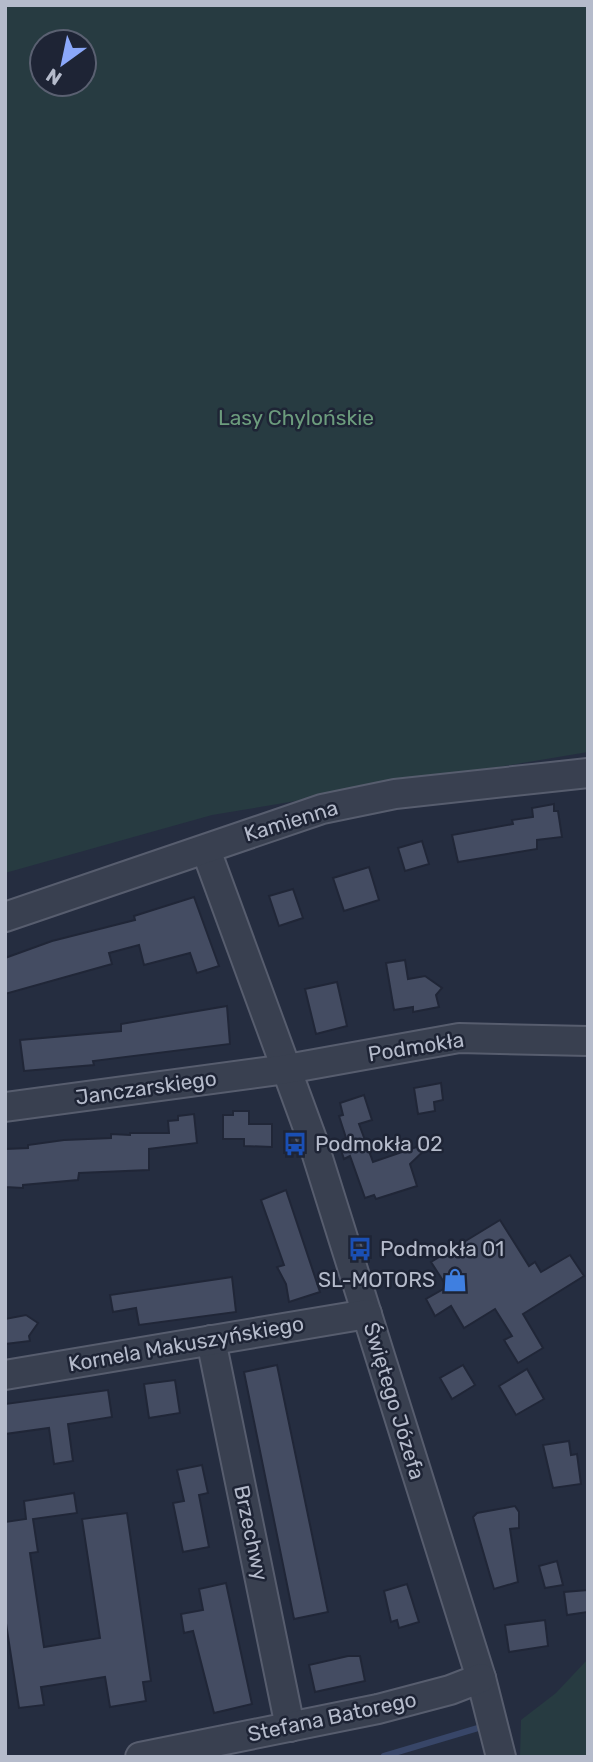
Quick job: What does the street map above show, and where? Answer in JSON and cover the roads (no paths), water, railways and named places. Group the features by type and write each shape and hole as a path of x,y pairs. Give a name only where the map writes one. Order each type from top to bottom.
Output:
{"street":[{"name":"Kamienna","path":"5,917 322,809 395,794 588,773"},
{"name":"Świętego Józefa","path":"206,850 287,1069 367,1314 481,1678 501,1757"},
{"name":"Podmokła","path":"287,1069 459,1038 588,1041"},
{"name":"Janczarskiego","path":"5,1107 287,1069"},
{"name":"Kornela Makuszyńskiego","path":"5,1375 367,1314"},
{"name":"Brzechwy","path":"211,1340 290,1727"},
{"name":"Stefana Batorego","path":"140,1757 168,1755 450,1690 481,1678"}],"waterway":[{"path":"384,1756 478,1728"}],"place":[{"name":"Podmokła 02","path":"295,1144"},
{"name":"Podmokła 01","path":"360,1249"},
{"name":"SL-MOTORS","path":"455,1280"}],"park label":[{"name":"Lasy Chylońskie","path":"296,418"}]}
